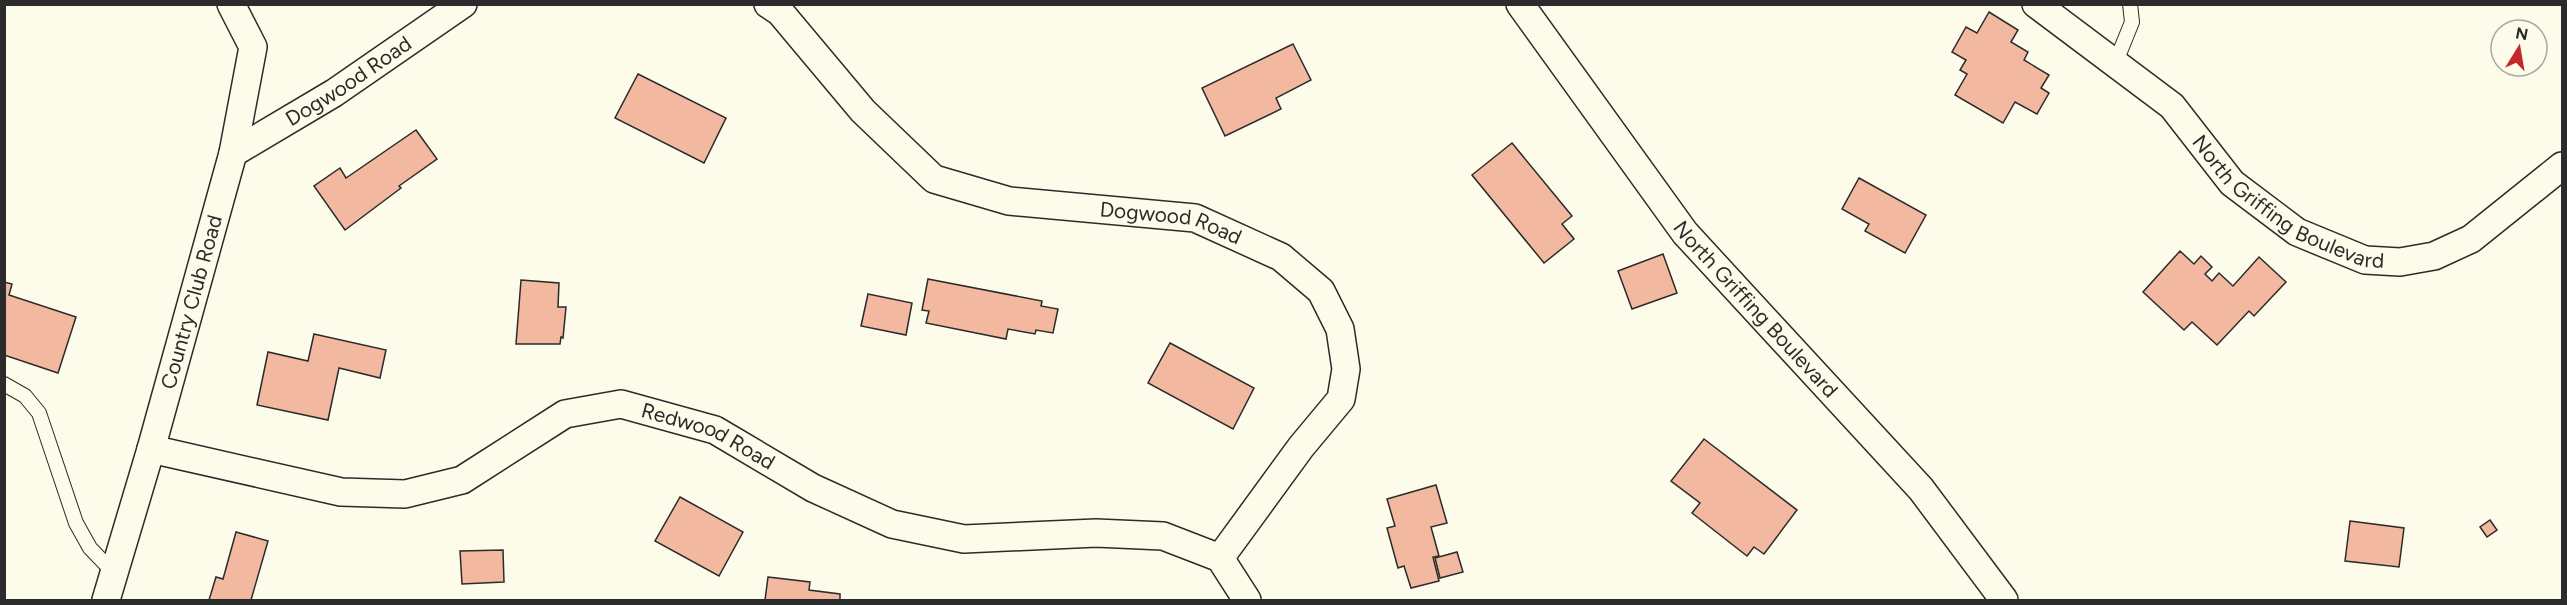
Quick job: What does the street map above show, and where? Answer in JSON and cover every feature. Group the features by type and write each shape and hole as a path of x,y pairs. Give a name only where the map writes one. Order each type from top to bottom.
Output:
{"street":[{"name":"Country Club Road","path":"106,600 151,449 233,153 253,47 231,4"},
{"name":"Dogwood Road","path":"233,153 334,93 464,4"},
{"name":"Dogwood Road","path":"768,4 780,12 863,111 934,179 1009,201 1195,218 1281,257 1321,291 1340,329 1346,369 1341,399 1301,447 1220,558"},
{"name":"North Griffing Boulevard","path":"1520,4 1685,233 1921,489 2004,600"},
{"name":"North Griffing Boulevard","path":"2036,4 2172,106 2232,183 2297,232 2366,260 2400,262 2434,255 2471,239 2562,166"},
{"name":"Redwood Road","path":"151,449 341,492 405,494 462,480 565,414 621,404 715,430 813,488 892,524 964,539 1096,533 1162,536 1220,558"},
{"path":"1220,558 1247,600"}],"lane":[{"path":"2115,64 2132,22 2130,4"},
{"path":"4,384 25,396 39,413 76,523 90,548 114,573"}],"building":[{"path":"1989,12 2018,30 2011,42 2028,52 2024,60 2049,75 2041,88 2049,93 2037,114 2015,102 2003,123 1955,95 1967,74 1960,70 1966,60 1952,52 1966,27 1977,33"},
{"path":"1293,44 1311,80 1276,98 1281,109 1225,136 1202,88"},
{"path":"638,74 726,118 704,163 615,118"},
{"path":"416,130 437,159 399,186 401,188 345,230 314,186 340,168 346,178"},
{"path":"1512,143 1572,216 1562,224 1574,239 1544,263 1472,175"},
{"path":"1859,178 1926,215 1905,253 1865,231 1869,224 1842,209"},
{"path":"2180,251 2194,264 2201,256 2212,267 2205,274 2212,281 2219,273 2233,286 2259,257 2286,282 2254,316 2249,311 2217,345 2192,322 2184,330 2143,292"},
{"path":"1663,254 1677,293 1632,309 1618,271"},
{"path":"928,279 1042,301 1041,306 1058,309 1053,333 1036,330 1035,334 1008,329 1006,339 926,323 929,311 922,310"},
{"path":"521,280 559,283 558,307 566,307 563,338 561,337 560,344 516,344"},
{"path":"4,282 12,284 9,295 76,317 58,373 4,355"},
{"path":"868,294 912,303 906,335 861,326"},
{"path":"314,334 386,350 380,378 339,368 328,420 257,405 268,352 308,361"},
{"path":"1170,343 1254,388 1233,429 1148,383"},
{"path":"1704,439 1797,510 1764,554 1754,547 1747,556 1692,513 1700,503 1671,481"},
{"path":"1436,485 1447,523 1431,527 1439,556 1433,557 1439,581 1411,588 1404,566 1398,568 1387,528 1395,526 1387,499"},
{"path":"680,497 743,532 719,576 655,541"},
{"path":"2490,520 2497,530 2487,537 2480,527"},
{"path":"2350,521 2404,528 2399,567 2345,561"},
{"path":"236,532 268,541 251,600 209,600 216,577 223,579"},
{"path":"503,550 504,582 462,584 460,551"},
{"path":"1457,552 1463,572 1440,578 1435,558"},
{"path":"768,577 810,582 809,590 840,594 840,600 765,600"}]}
